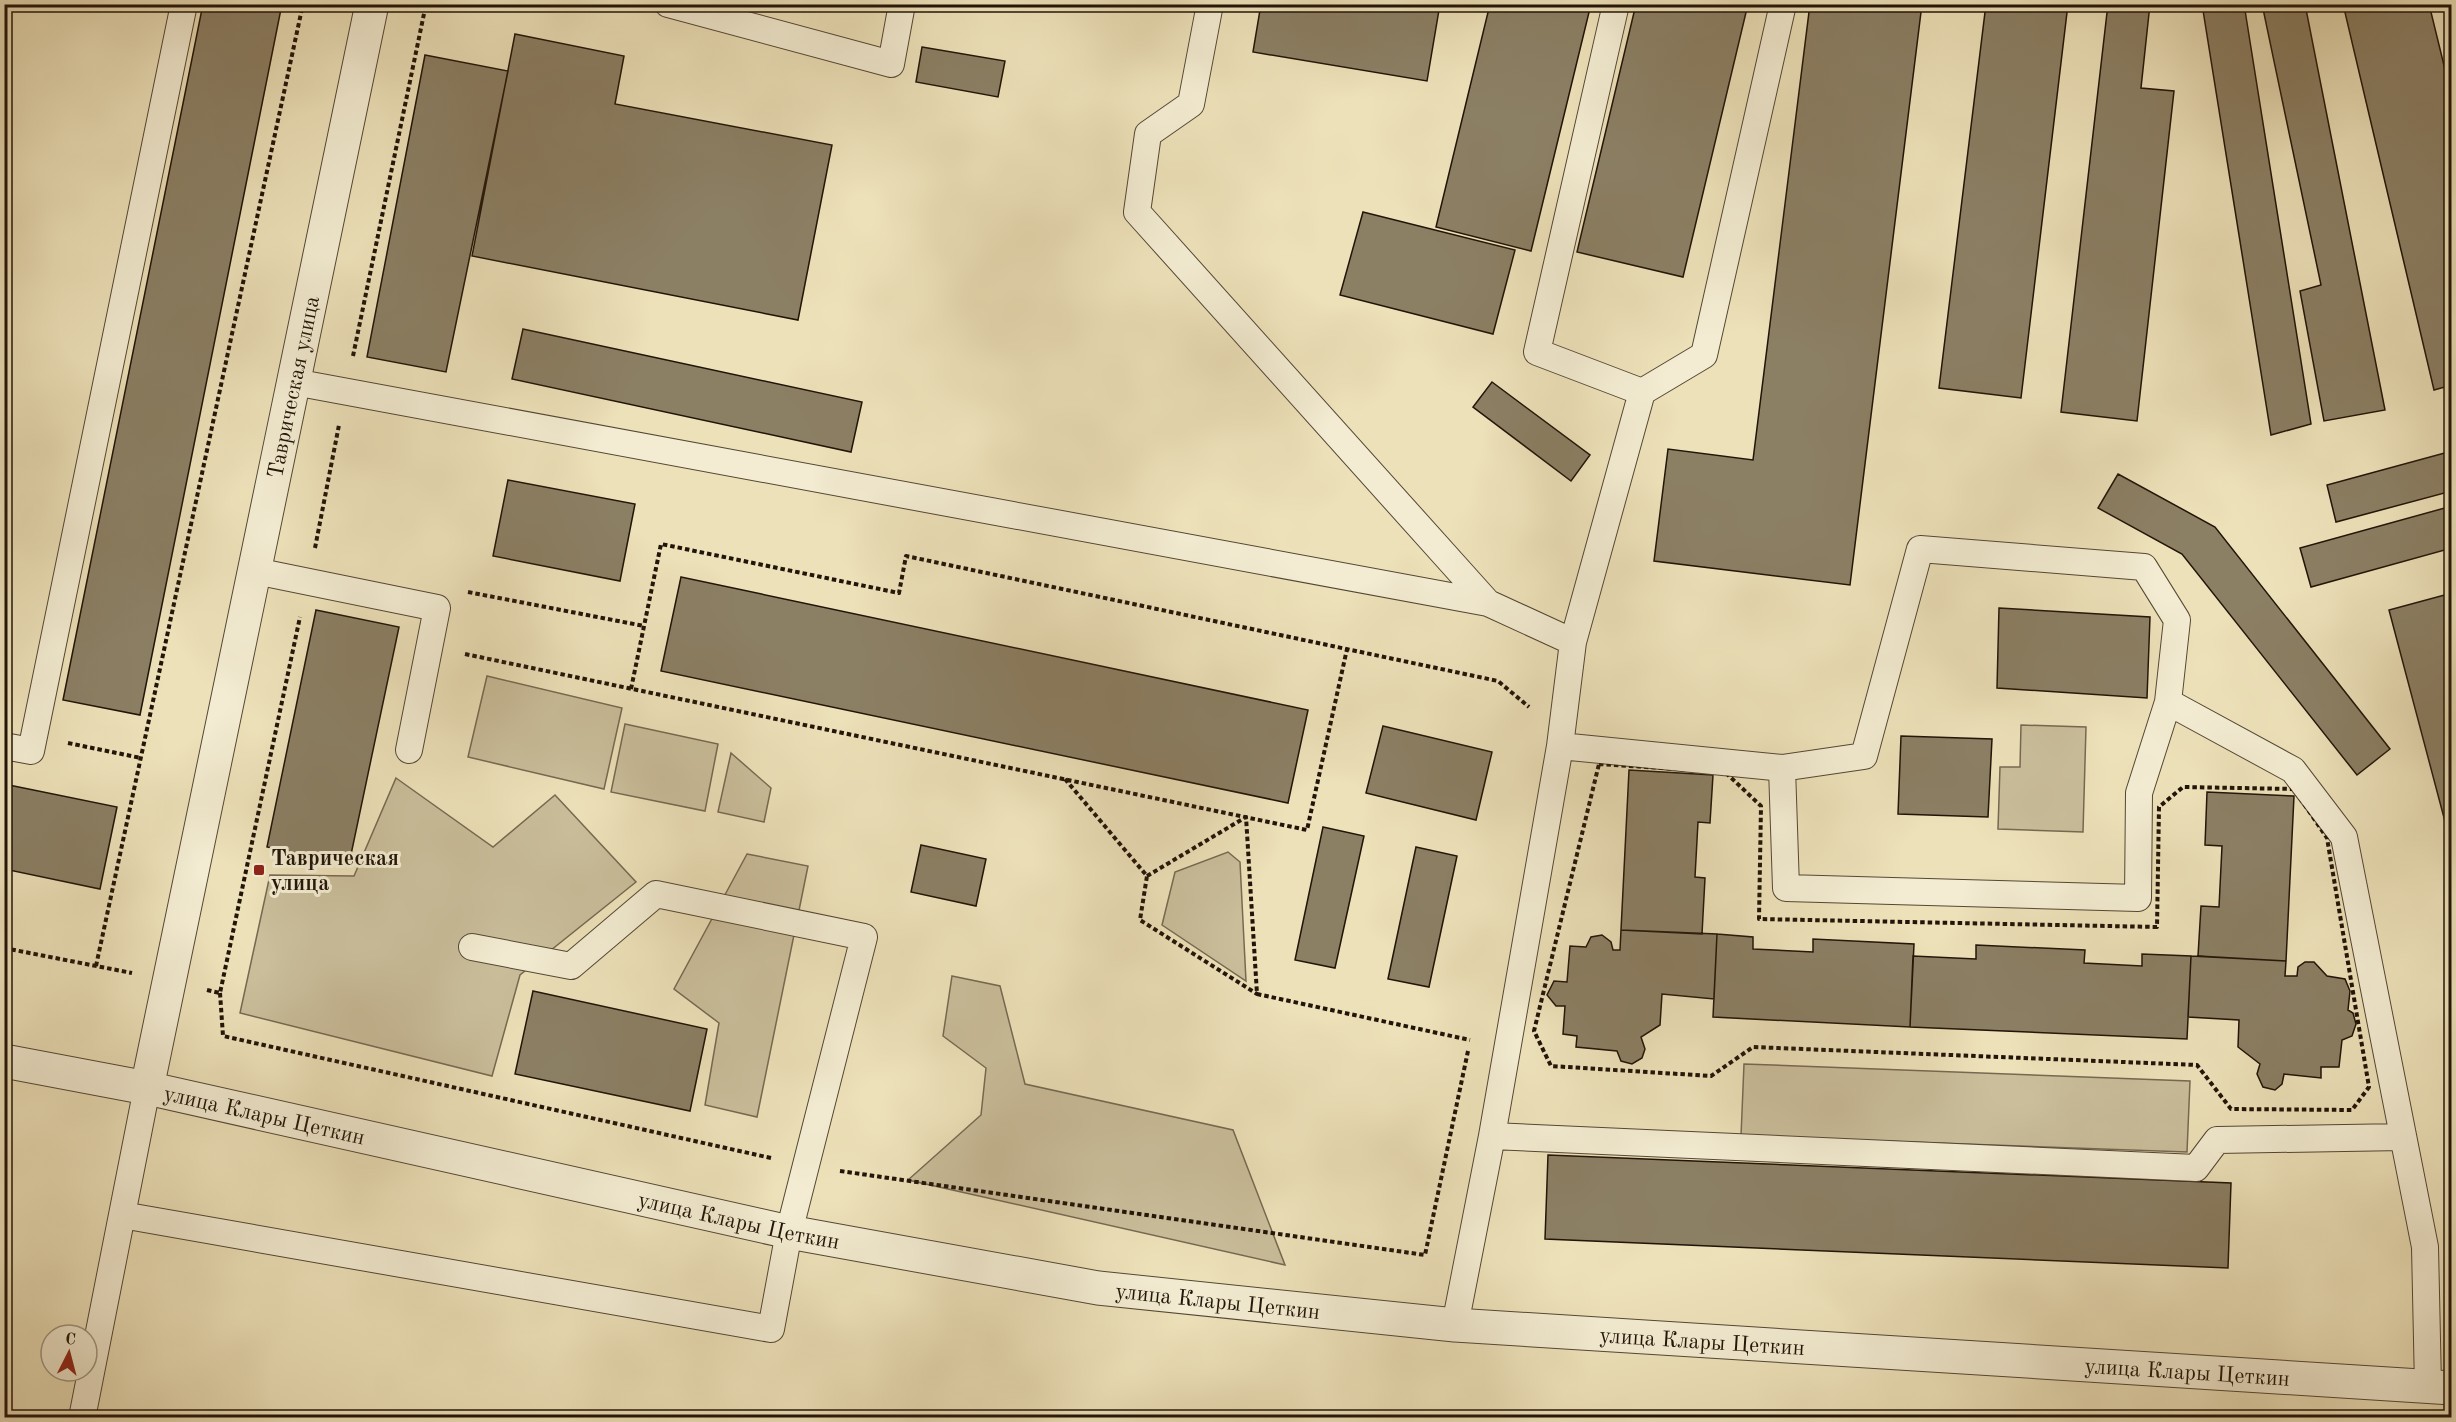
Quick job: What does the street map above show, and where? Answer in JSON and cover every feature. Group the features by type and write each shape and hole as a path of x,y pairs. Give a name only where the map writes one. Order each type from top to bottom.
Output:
{"street":[{"name":"Таврическая улица","path":"147,1088 372,4"},
{"name":"улица Клары Цеткин","path":"4,1061 147,1088 789,1232 1098,1288 1455,1325 2440,1387"}],"lane":[{"path":"4,746 31,751 184,4"},
{"path":"668,4 891,64 902,4"},
{"path":"1210,4 1191,104 1148,134 1137,212 1488,603"},
{"path":"1616,4 1537,352 1642,393"},
{"path":"1455,1325 1560,746 1573,642 1642,393 1704,355 1783,4"},
{"path":"294,381 1488,603 1573,642"},
{"path":"1560,746 1782,768 1864,756 1920,549 2144,567 2176,620 2168,702 2139,793 2138,898 1786,888 1782,768"},
{"path":"255,571 437,608 409,750"},
{"path":"2168,702 2293,770 2344,837 2425,1247 2440,1387"},
{"path":"122,1215 771,1329 789,1232 864,938 656,894 571,966 472,947"},
{"path":"82,1418 147,1088"},
{"path":"1491,1136 2196,1168 2217,1140 2403,1137"}],"path":[{"path":"4,948 96,966 303,4"},
{"path":"631,689 661,544 899,593 906,556 1498,681 1531,709"},
{"path":"461,590 644,626"},
{"path":"465,654 1307,830 1347,649"},
{"path":"34,735 141,758"},
{"path":"1599,764 1725,772 1761,806 1759,919 2157,927 2159,807 2184,787 2294,789 2327,838 2369,1087 2352,1110 2231,1109 2197,1065 1753,1047 1711,1076 1551,1066 1534,1031 1599,764"},
{"path":"1065,779 1147,876 1140,920 1257,994 1470,1040"},
{"path":"1147,876 1246,817"},
{"path":"1246,817 1257,994"},
{"path":"220,993 223,1036 806,1166 1425,1255 1472,1028"}],"shaded area":[{"path":"487,676 622,708 604,789 468,757"},
{"path":"625,724 718,744 705,811 611,792"},
{"path":"2021,725 2086,727 2083,832 1998,829 2000,767 2020,767"},
{"path":"731,753 771,788 764,822 718,812"},
{"path":"396,778 493,847 555,795 636,882 520,975 492,1076 240,1013 270,875 354,876"},
{"path":"1228,852 1240,862 1246,981 1162,925 1175,872"},
{"path":"747,854 808,866 757,1117 705,1105 719,1023 674,989"},
{"path":"952,976 1000,986 1025,1084 1233,1130 1285,1265 908,1180 981,1115 986,1068 943,1036"},
{"path":"1744,1064 2190,1081 2187,1152 1741,1136"}],"building":[{"path":"203,4 282,4 140,715 63,700"},
{"path":"1261,4 1440,4 1427,81 1253,52"},
{"path":"1490,4 1591,4 1531,251 1436,227"},
{"path":"1636,4 1748,4 1683,277 1577,252"},
{"path":"1810,4 1922,4 1850,585 1654,561 1668,449 1753,460"},
{"path":"1986,4 2068,4 2021,398 1939,388"},
{"path":"2108,4 2150,4 2141,88 2174,91 2137,421 2061,412"},
{"path":"2202,4 2244,4 2311,424 2271,435"},
{"path":"2262,4 2305,4 2385,410 2324,421 2300,291 2321,285"},
{"path":"2343,4 2429,4 2452,98 2452,385 2434,390"},
{"path":"515,34 624,56 615,104 832,145 798,320 472,256"},
{"path":"922,47 1005,61 998,97 916,82"},
{"path":"425,55 508,71 446,372 367,357"},
{"path":"1363,212 1515,250 1493,334 1340,295"},
{"path":"523,329 862,402 851,452 512,379"},
{"path":"1492,382 1590,455 1571,481 1473,407"},
{"path":"2452,451 2452,491 2336,522 2327,485"},
{"path":"2118,474 2215,527 2390,749 2357,775 2182,554 2098,508"},
{"path":"508,480 635,504 620,581 493,556"},
{"path":"2452,506 2452,548 2311,587 2300,548"},
{"path":"681,577 1308,710 1288,803 661,671"},
{"path":"2452,593 2452,848 2389,610"},
{"path":"1999,608 2150,617 2147,698 1997,688"},
{"path":"316,610 399,627 349,864 267,847"},
{"path":"1383,726 1492,752 1476,820 1366,793"},
{"path":"1901,736 1992,739 1988,817 1898,814"},
{"path":"1629,770 1713,775 1710,823 1698,822 1695,877 1705,878 1702,934 1621,930"},
{"path":"4,784 117,807 100,889 4,869"},
{"path":"2207,792 2294,796 2286,961 2198,956 2201,906 2219,907 2222,846 2205,845"},
{"path":"1323,827 1364,836 1335,968 1295,960"},
{"path":"921,845 986,859 976,906 911,892"},
{"path":"1416,847 1457,856 1429,987 1388,979"},
{"path":"1621,930 1717,934 1714,999 1662,994 1660,1025 1641,1037 1645,1049 1642,1058 1632,1064 1621,1061 1617,1051 1576,1047 1577,1036 1563,1034 1565,1006 1556,1006 1547,995 1554,981 1567,982 1570,946 1586,947 1591,937 1602,935 1611,942 1613,950 1620,950"},
{"path":"1717,934 1753,937 1753,949 1813,952 1813,939 1914,944 1910,1027 1713,1017"},
{"path":"1976,945 2085,950 2084,963 2142,966 2142,954 2191,956 2187,1039 1910,1027 1913,956 1976,959"},
{"path":"2191,956 2286,961 2285,976 2297,976 2298,967 2305,962 2314,962 2327,976 2345,979 2350,991 2348,1010 2353,1013 2356,1024 2352,1036 2342,1040 2339,1067 2321,1067 2321,1078 2284,1074 2282,1084 2275,1090 2263,1087 2257,1074 2260,1064 2238,1047 2239,1020 2188,1017"},
{"path":"533,991 707,1029 690,1111 515,1074"},
{"path":"1548,1155 2231,1183 2228,1268 1545,1239"}],"place":[{"name":"Таврическая улица","path":"259,870"}]}
